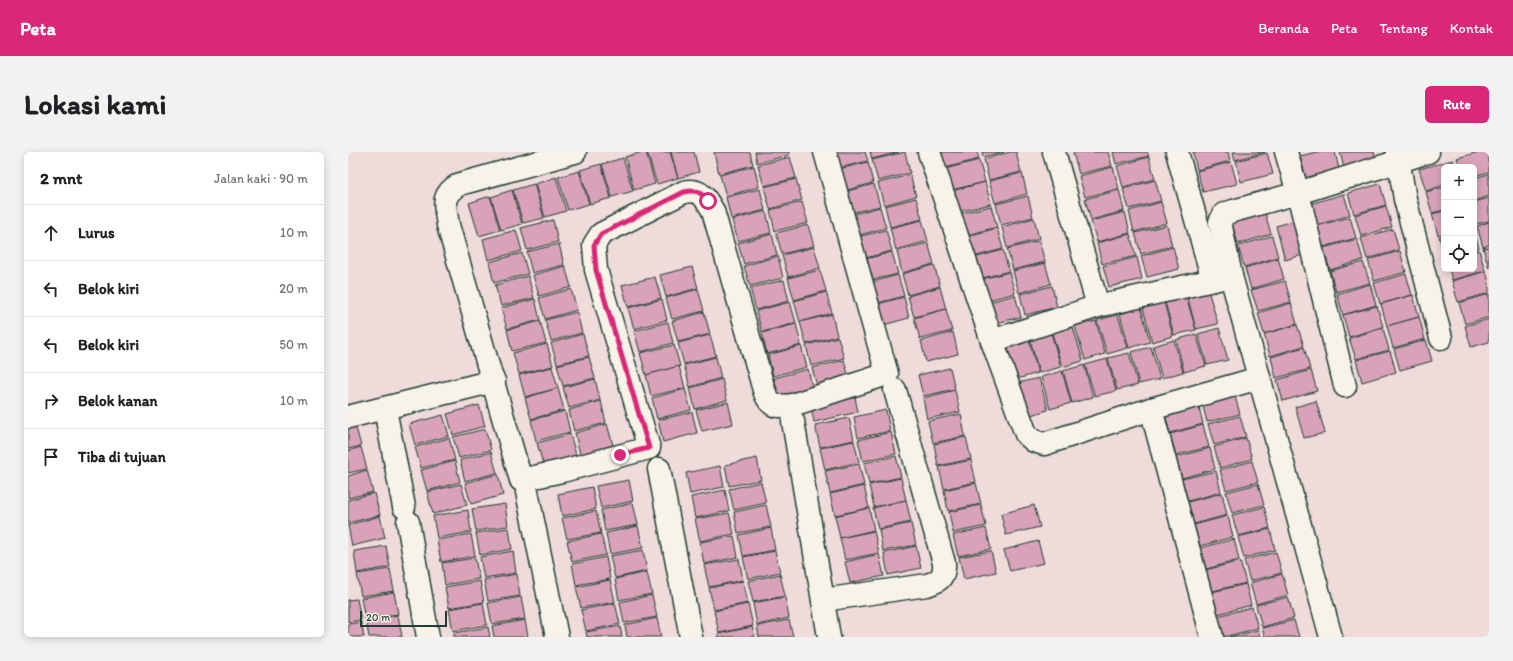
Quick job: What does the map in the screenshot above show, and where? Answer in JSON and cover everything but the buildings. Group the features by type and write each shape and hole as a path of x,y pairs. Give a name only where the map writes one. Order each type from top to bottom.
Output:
{"street":[{"path":"575,152 460,184 452,188 447,194 445,201 448,225 494,381 521,480 575,468 649,448 596,270 594,245 601,234 684,192 694,190 704,196 713,211 766,397 770,401 777,406 789,406 887,374 825,152"},
{"path":"929,152 992,341 1026,434 1030,438 1038,443 1044,444 1259,378"},
{"path":"1054,152 1098,306"},
{"path":"1177,152 1259,378 1331,637"},
{"path":"1286,152 1298,193 1345,386"},
{"path":"1222,278 1220,226 1222,216 1233,211 1298,193 1398,157 1428,152"},
{"path":"1398,157 1400,178 1441,338"},
{"path":"992,341 1098,306 1222,278"},
{"path":"348,417 494,381"},
{"path":"823,600 927,586 942,578 944,563 895,390"},
{"path":"385,409 428,637"},
{"path":"1151,410 1212,637"},
{"path":"793,421 829,637"},
{"path":"659,469 691,637"},
{"path":"527,492 557,637"}],"route":[{"path":"620,455 649,448 596,270 594,245 601,234 684,192 690,190 698,191 708,201"}]}
